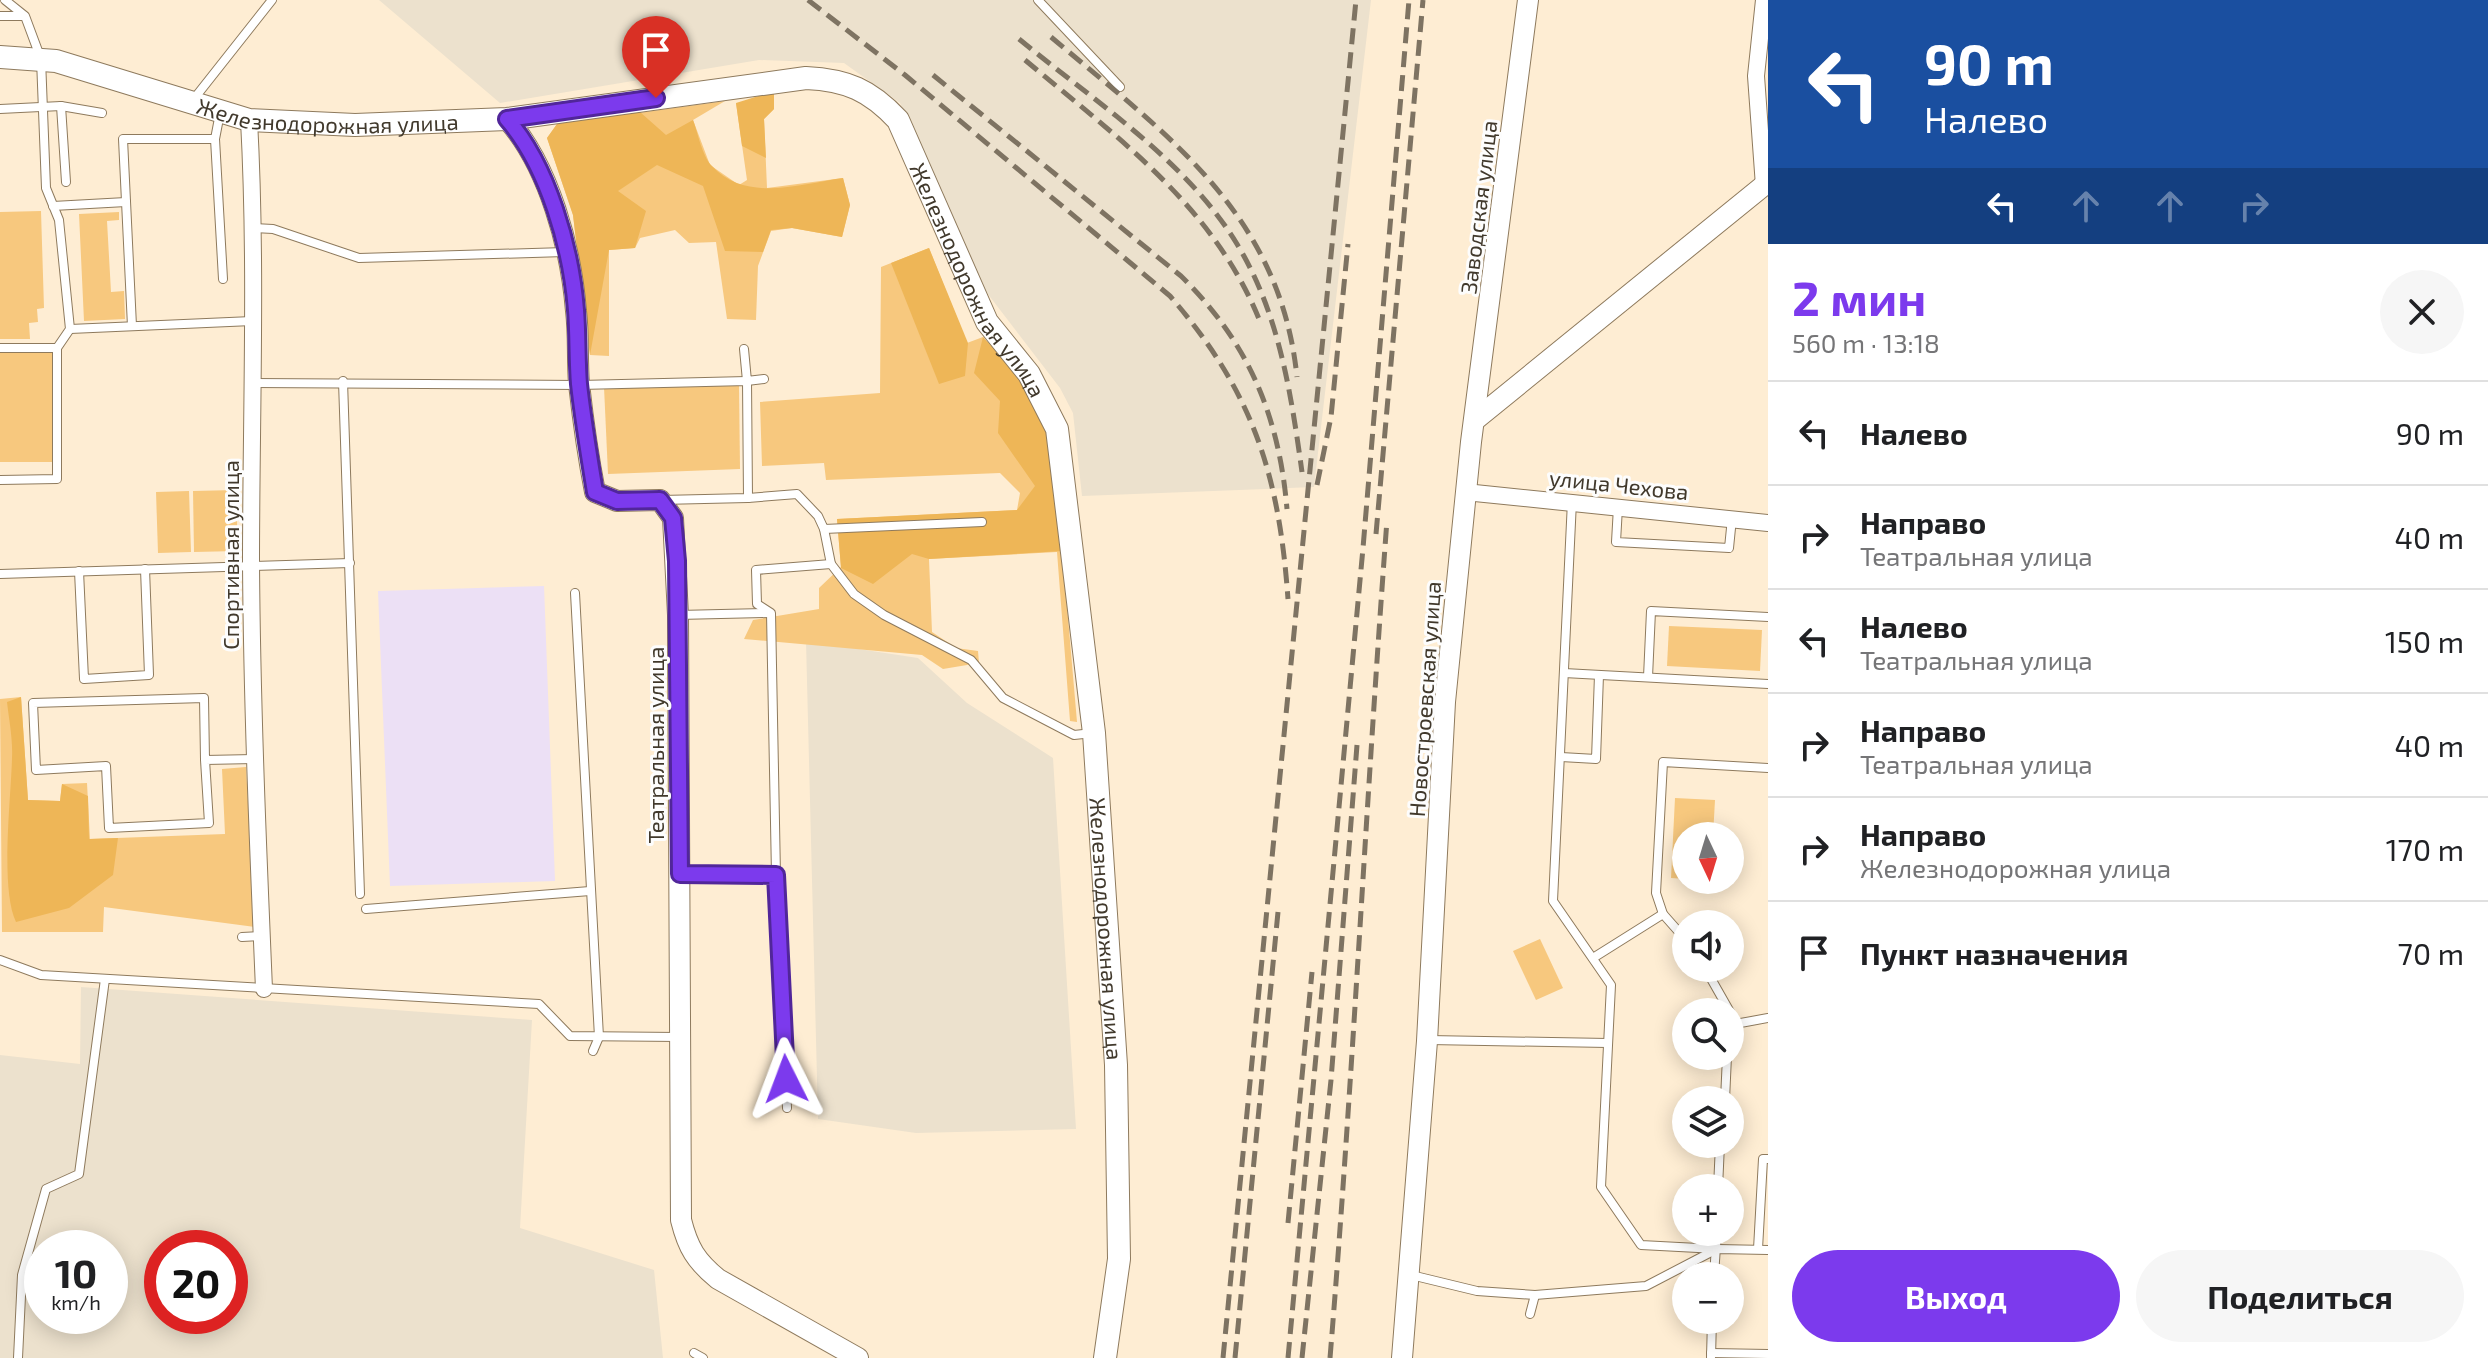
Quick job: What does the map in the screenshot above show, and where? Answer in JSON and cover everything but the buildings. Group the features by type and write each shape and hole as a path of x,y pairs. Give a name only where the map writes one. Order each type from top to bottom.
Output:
{"main road":[{"name":"Железнодорожная улица","path":"0,57 41,59 249,120 389,126 507,119 806,78 847,83 878,99 898,120 987,322 1029,374 1057,429 1094,733 1116,1065 1121,1211 1119,1259 1105,1358"}],"street":[{"name":"Заводская улица","path":"1475,420 1528,0"},
{"path":"1475,420 1766,184 1756,76 1764,0"},
{"path":"507,119 527,142 541,169 567,252 576,309 580,385 595,492 617,501 660,500"},
{"name":"Спортивная улица","path":"249,120 254,228 251,565 254,759 264,989"},
{"name":"Новостроевская улица","path":"1402,1358 1427,1041 1445,702 1475,420"},
{"name":"улица Чехова","path":"1465,492 1572,500 1768,523"},
{"name":"Театральная улица","path":"660,500 673,518 678,615 681,1220 687,1246 697,1262 718,1279 858,1358"}],"lane":[{"path":"0,480 57,479 57,348 70,329 59,220 46,188 41,59 25,16 5,0"},
{"path":"190,104 272,0"},
{"path":"1038,0 1120,87"},
{"path":"0,16 25,16"},
{"path":"61,106 66,182"},
{"path":"0,109 61,106 102,113"},
{"path":"220,112 215,139 223,279"},
{"path":"132,326 123,139 215,139"},
{"path":"53,206 126,202"},
{"path":"254,228 273,229 359,258 567,252"},
{"path":"70,329 252,321"},
{"path":"0,348 57,348"},
{"path":"744,349 748,498"},
{"path":"252,383 343,381 580,385 764,379"},
{"path":"343,381 360,894"},
{"path":"660,500 797,494 818,516 831,564 854,594 884,615 971,660 1003,698 1074,735 1094,733"},
{"path":"1572,500 1553,901 1611,985 1601,1187 1641,1245 1763,1250 1763,1159 1768,1159"},
{"path":"1618,506 1616,542 1729,548 1732,518"},
{"path":"824,529 982,522"},
{"path":"0,574 350,563"},
{"path":"771,613 757,604 756,570 831,564"},
{"path":"79,571 84,679 149,675 145,569"},
{"path":"575,593 599,1037 593,1051"},
{"path":"1648,677 1651,611 1768,617"},
{"path":"678,615 771,613"},
{"path":"771,613 776,875 787,1108"},
{"path":"1564,673 1768,684"},
{"path":"1561,757 1596,759 1599,675"},
{"path":"204,698 205,760 209,823 109,828 106,766 36,770 33,703 204,698"},
{"path":"205,760 254,759"},
{"path":"1672,924 1663,914 1656,893 1663,762 1768,768"},
{"path":"680,874 776,875"},
{"path":"366,909 590,891"},
{"path":"1593,958 1663,914"},
{"path":"242,937 261,936"},
{"path":"0,960 41,975 539,1004 570,1036 681,1037"},
{"path":"18,1358 22,1275 46,1189 79,1174 105,979"},
{"path":"1744,1022 1768,1018"},
{"path":"1427,1041 1608,1043"},
{"path":"1716,1262 1717,1249"},
{"path":"1410,1275 1477,1291 1535,1295 1646,1286 1717,1249"},
{"path":"1530,1314 1535,1295"},
{"path":"1712,1334 1711,1355 1768,1354"}],"shaded area":[{"path":"379,0 1371,0 1314,487 1082,496 1073,413 1060,388 984,289 900,103 844,63 759,60 500,103"},
{"path":"774,91 774,109 764,119 766,158 742,146 736,103"},
{"path":"725,101 693,120 710,165 739,185 747,180 736,103 774,109 764,119 767,188 843,178 850,205 842,237 792,228 771,231 758,266 756,320 727,319 716,242 689,243 675,230 640,238 635,248 609,250 609,356 590,355 573,215 547,138 557,124"},
{"path":"640,112 666,135 693,120 712,166 741,184 757,188 792,187 843,178 850,205 842,237 792,228 771,230 763,252 725,251 703,186 657,165 618,191 646,211 635,248 609,250 590,355 573,215 547,138 557,124"},
{"path":"41,211 44,308 37,309 38,322 29,323 30,339 0,339 0,212"},
{"path":"119,212 119,220 107,221 111,292 124,291 125,319 84,321 79,214"},
{"path":"929,248 967,343 983,337 1052,433 1077,722 1070,721 1057,552 929,559 932,632 956,648 978,651 979,663 943,669 922,655 744,639 753,620 819,609 819,588 841,567 837,519 1017,510 1020,493 1000,473 826,480 824,463 762,466 760,402 880,393 881,267"},
{"path":"929,248 968,343 965,376 939,384 891,263"},
{"path":"983,337 1032,390 1052,433 1062,551 929,559 912,554 873,584 841,568 837,519 1017,510 1035,486 998,433 1000,401 974,373"},
{"path":"0,353 52,353 52,462 0,462"},
{"path":"739,385 740,469 608,474 604,387"},
{"path":"236,490 238,551 194,552 193,491"},
{"path":"189,491 191,552 158,553 156,492"},
{"path":"544,586 555,881 390,886 378,591"},
{"path":"1669,626 1762,630 1760,671 1667,666"},
{"path":"806,641 918,658 967,703 1053,758 1076,1129 916,1133 818,1119"},
{"path":"21,697 28,800 60,801 62,784 87,783 90,839 225,834 222,769 246,767 255,927 104,907 103,932 2,932 0,699"},
{"path":"21,697 28,800 60,801 62,784 88,796 89,839 118,838 113,875 69,908 16,922 11,907 7,866 12,751 7,702"},
{"path":"1675,798 1715,800 1714,822 1674,822"},
{"path":"1540,939 1563,988 1536,1000 1513,951"},
{"path":"81,987 532,1020 520,1228 654,1270 663,1358 0,1358 0,1055 80,1064"}],"railway":[{"path":"808,0 905,75 1170,296 1199,331 1222,366 1257,437 1277,512 1288,599"},
{"path":"1223,1358 1356,0"},
{"path":"1288,1358 1363,548 1409,0"},
{"path":"1376,534 1423,0"},
{"path":"1051,37 1175,144 1211,182 1242,223 1268,268 1286,319 1297,377"},
{"path":"1019,39 1165,159 1192,185 1237,244 1263,298 1281,354 1302,472"},
{"path":"1025,60 1129,147 1191,210 1242,283 1261,324"},
{"path":"933,75 1181,276 1204,301 1242,354 1268,411 1283,475 1287,509"},
{"path":"1317,485 1331,417 1348,244"},
{"path":"1330,1358 1387,520"},
{"path":"1302,1358 1331,1080 1357,745"},
{"path":"1235,1358 1278,912"},
{"path":"1288,1223 1312,972"}],"route":[{"path":"656,98 507,119 527,142 541,169 567,252 576,309 580,385 595,492 602,498 617,501 660,500 669,508 673,518 677,588 680,874 776,875 786,1079"}]}
